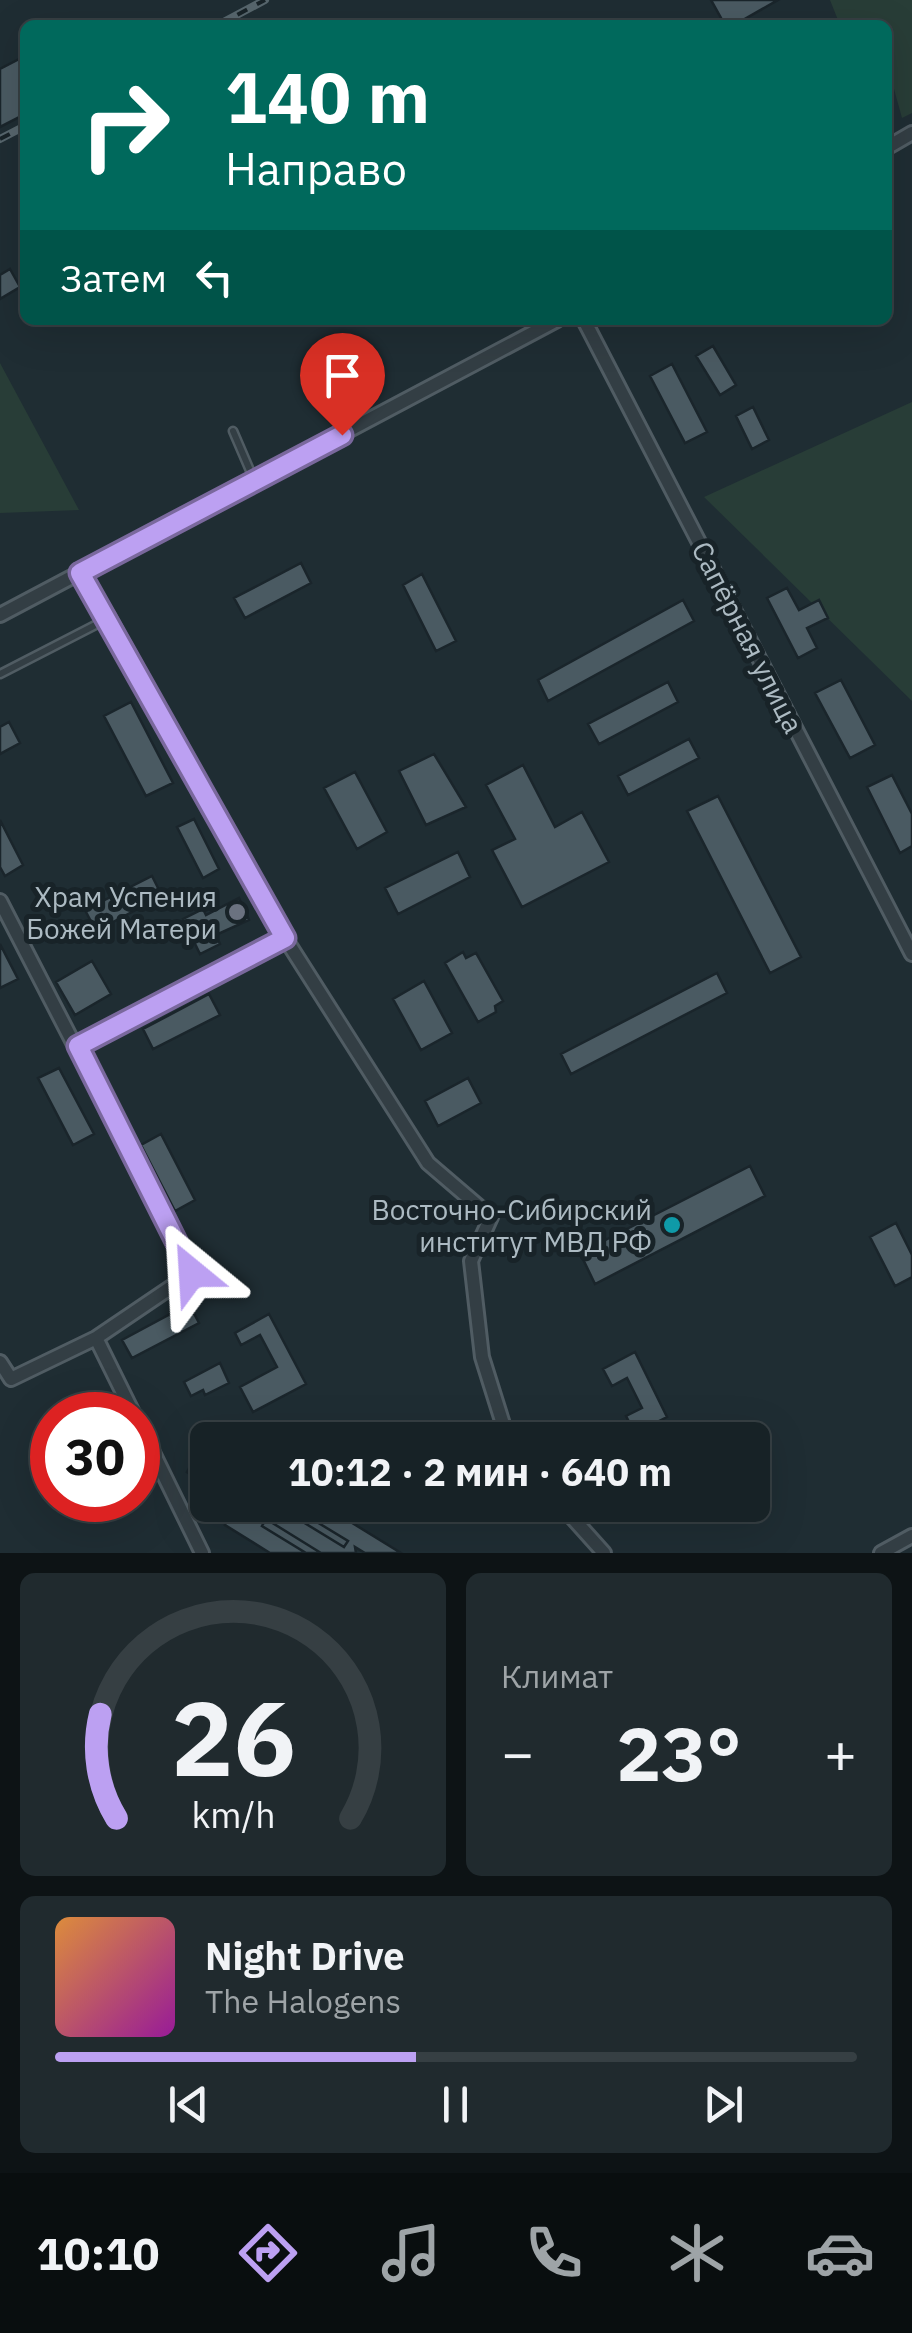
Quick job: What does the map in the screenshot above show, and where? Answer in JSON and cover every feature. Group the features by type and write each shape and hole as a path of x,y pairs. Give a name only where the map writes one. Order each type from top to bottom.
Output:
{"street":[{"path":"0,615 547,325"},
{"name":"Сапёрная улица","path":"587,325 912,954"},
{"path":"80,573 110,618 285,938 428,1163 491,1217 471,1261 482,1358 502,1422"},
{"path":"0,901 192,1273 96,1338 11,1379 0,1362"},
{"path":"96,1338 123,1392"},
{"path":"160,1467 202,1553"},
{"path":"576,1522 604,1553"},
{"path":"881,1553 912,1536"}],"lane":[{"path":"233,431 255,483"},
{"path":"0,674 110,618"},
{"path":"78,1046 285,938"}],"green space":[{"path":"830,0 912,0 912,113 902,118 892,82 892,20 838,20"},
{"path":"0,363 79,510 0,513"},
{"path":"912,402 912,701 704,497"}],"building":[{"path":"711,0 778,0 743,20 722,20"},
{"path":"20,59 20,117 0,127 0,69"},
{"path":"10,269 20,287 0,299 0,275"},
{"path":"713,346 736,385 720,395 696,356"},
{"path":"672,364 707,432 685,443 650,376"},
{"path":"753,407 769,440 752,449 736,416"},
{"path":"301,563 311,583 245,618 234,598"},
{"path":"422,574 456,641 436,651 403,585"},
{"path":"787,588 799,610 819,600 828,618 807,628 817,648 798,658 767,598"},
{"path":"683,600 694,621 548,701 538,680"},
{"path":"841,680 875,745 850,758 815,693"},
{"path":"668,682 678,702 599,744 588,724"},
{"path":"131,702 173,783 146,796 104,716"},
{"path":"9,722 20,743 0,754 0,727"},
{"path":"689,739 699,758 628,795 618,776"},
{"path":"434,754 466,807 426,825 399,771"},
{"path":"523,765 555,827 582,812 609,862 522,907 492,850 515,839 486,785"},
{"path":"355,772 387,832 357,849 324,788"},
{"path":"892,775 912,814 912,846 900,853 867,787"},
{"path":"718,796 801,957 770,973 687,811"},
{"path":"194,819 219,869 203,878 177,827"},
{"path":"0,820 23,865 5,876 0,867"},
{"path":"458,852 470,877 398,914 385,888"},
{"path":"152,876 162,896 96,931 85,910"},
{"path":"239,898 249,920 216,935 220,944 200,954 183,919 203,909 206,915"},
{"path":"0,944 18,979 0,988"},
{"path":"463,952 466,958 476,953 503,1001 495,1006 496,1012 478,1022 445,963"},
{"path":"92,961 111,994 75,1015 56,982"},
{"path":"717,973 727,993 571,1074 561,1054"},
{"path":"424,981 452,1033 421,1050 393,999"},
{"path":"209,994 220,1015 153,1049 143,1029"},
{"path":"59,1068 94,1134 73,1145 38,1078"},
{"path":"468,1078 481,1103 438,1126 425,1101"},
{"path":"161,1134 195,1200 175,1211 141,1145"},
{"name":"Восточно-Сибирский институт МВД РФ","path":"750,1166 765,1196 595,1284 580,1253"},
{"path":"896,1223 912,1255 912,1277 895,1286 870,1237"},
{"path":"189,1304 199,1323 132,1358 122,1340"},
{"path":"269,1314 306,1384 253,1412 240,1387 277,1367 260,1335 241,1345 235,1333"},
{"path":"635,1352 667,1417 657,1422 629,1422 626,1416 642,1408 627,1378 612,1386 603,1369"},
{"path":"220,1363 229,1383 205,1395 203,1390 191,1396 184,1382"},
{"path":"264,1522 262,1526 306,1553 270,1553 225,1525"},
{"path":"271,1522 303,1522 344,1547 348,1541 317,1522 351,1522 401,1553 365,1553 355,1547 356,1553 321,1553"},
{"path":"351,1522 401,1553 365,1553 355,1547 356,1553 270,1553 225,1525"}],"railway":[{"path":"227,20 265,0"},
{"path":"0,139 20,129"}],"place":[{"name":"Храм Успения Божей Матери","path":"237,912"},
{"name":"Восточно-Сибирский институт МВД РФ","path":"672,1225"}],"route":[{"path":"192,1273 78,1046 285,938 110,618 80,573 342,435"}]}
